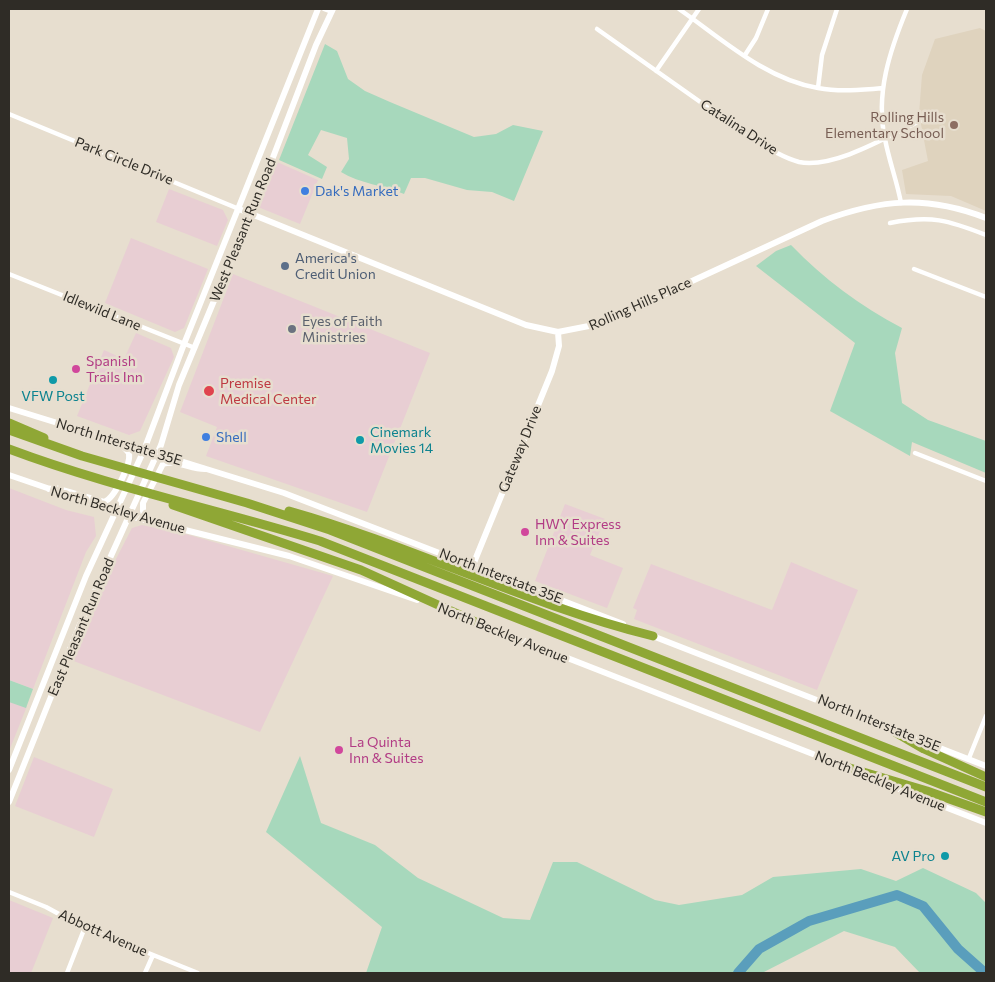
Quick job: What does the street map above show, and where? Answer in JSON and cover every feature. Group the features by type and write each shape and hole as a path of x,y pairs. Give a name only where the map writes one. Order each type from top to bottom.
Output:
{"highway":[{"path":"9,423 68,451"},
{"path":"9,430 68,451 247,503 375,547 986,787"},
{"path":"9,449 85,475 320,541 986,802"},
{"path":"85,475 105,487 176,506 354,568 480,624"},
{"path":"247,503 277,508 358,532 556,607 617,627 653,636"},
{"path":"895,732 917,745 986,777"},
{"path":"843,766 919,788 986,812"}],"main road":[{"name":"West Pleasant Run Road","path":"144,450 184,344 318,9"},
{"name":"West Pleasant Run Road","path":"156,456 170,420 179,385 251,214 316,45 333,10"},
{"name":"Rolling Hills Place","path":"239,209 526,325 558,332 599,324 822,221 857,209 915,201 936,203 986,218"},
{"name":"Gateway Drive","path":"473,565 552,371 559,346 558,332"},
{"name":"North Interstate 35E","path":"9,408 106,437 156,456 210,469 284,492 825,701 895,732 969,758 986,766"},
{"path":"45,489 55,488 104,502 112,498 129,462 130,453 120,443 106,437"},
{"name":"East Pleasant Run Road","path":"9,770 86,576 144,450"},
{"name":"East Pleasant Run Road","path":"9,802 74,639 156,456"},
{"path":"152,522 142,508 159,469 167,463 198,470 210,469"},
{"name":"North Beckley Avenue","path":"9,475 45,489 129,516 289,556 393,590 986,823"},
{"path":"63,634 74,639"},
{"path":"42,686 53,691"},
{"path":"29,719 40,723"}],"street":[{"path":"324,9 333,10"},
{"path":"679,9 772,73 818,88 883,88"},
{"path":"656,71 699,9"},
{"path":"745,55 756,38 768,9"},
{"path":"818,88 822,55 837,9"},
{"path":"901,203 884,138 883,88 890,53 907,9"},
{"name":"Catalina Drive","path":"597,29 747,135 773,151 800,162 831,160 922,120"},
{"name":"Park Circle Drive","path":"9,114 108,153 239,209"},
{"path":"890,223 921,218 936,219 986,235"},
{"path":"914,269 986,297"},
{"name":"Idlewild Lane","path":"9,274 195,348"},
{"path":"915,454 986,481"},
{"path":"969,758 986,716"},
{"name":"Abbott Avenue","path":"9,892 46,907 85,927 198,973"},
{"path":"67,973 85,927"},
{"path":"145,973 153,955"}],"shaded area":[{"name":"Rolling Hills Elementary School","path":"980,28 986,31 986,211 951,196 906,194 902,170 928,161 919,114 922,75 935,39"},
{"path":"277,162 318,180 300,224 258,207"},
{"path":"169,189 223,210 228,220 217,246 156,222"},
{"path":"131,238 208,269 184,328 175,332 105,303"},
{"path":"233,274 430,353 367,512 206,456 217,427 180,412"},
{"path":"136,333 171,348 174,357 140,431 129,435 77,416 104,350 124,359"},
{"path":"9,488 66,510 94,517 96,536 86,552 33,689 9,680"},
{"path":"565,504 605,519 590,555 623,568 607,608 535,581"},
{"path":"142,525 189,535 333,576 260,732 71,660 92,606 132,528"},
{"path":"791,562 858,590 817,690 634,619 637,610 633,608 651,564 772,610"},
{"path":"9,701 27,706 9,751"},
{"path":"34,757 113,789 94,837 15,806"},
{"path":"9,900 53,918 31,973 9,973"}],"green space":[{"path":"325,44 337,51 348,79 365,91 474,137 496,134 513,125 543,131 514,201 492,192 467,190 425,178 411,178 404,194 356,179 341,172 349,159 347,138 321,130 308,155 327,167 322,179 279,160"},
{"path":"791,245 843,291 872,311 902,328 895,353 902,403 928,420 986,441 986,473 912,442 910,456 830,411 855,343 756,266 776,251"},
{"path":"9,680 33,689 26,708 9,702"},
{"path":"300,756 321,823 375,845 418,878 503,918 530,920 553,862 577,862 655,900 679,905 742,895 773,877 861,869 896,881 923,868 976,893 986,903 986,973 920,973 895,947 844,931 762,973 366,973 382,927 266,832"}],"waterway":[{"path":"738,973 759,949 809,921 897,895 923,906 958,949 985,973"}],"place":[{"name":"Rolling Hills Elementary School","path":"954,125"},
{"name":"Dak's Market","path":"305,191"},
{"name":"America's Credit Union","path":"285,266"},
{"name":"Eyes of Faith Ministries","path":"292,329"},
{"name":"Spanish Trails Inn","path":"76,369"},
{"name":"VFW Post","path":"53,380"},
{"name":"Premise Medical Center","path":"209,391"},
{"name":"Shell","path":"206,437"},
{"name":"Cinemark Movies 14","path":"360,440"},
{"name":"HWY Express Inn & Suites","path":"525,532"},
{"name":"La Quinta Inn & Suites","path":"339,750"},
{"name":"AV Pro","path":"945,856"}]}
